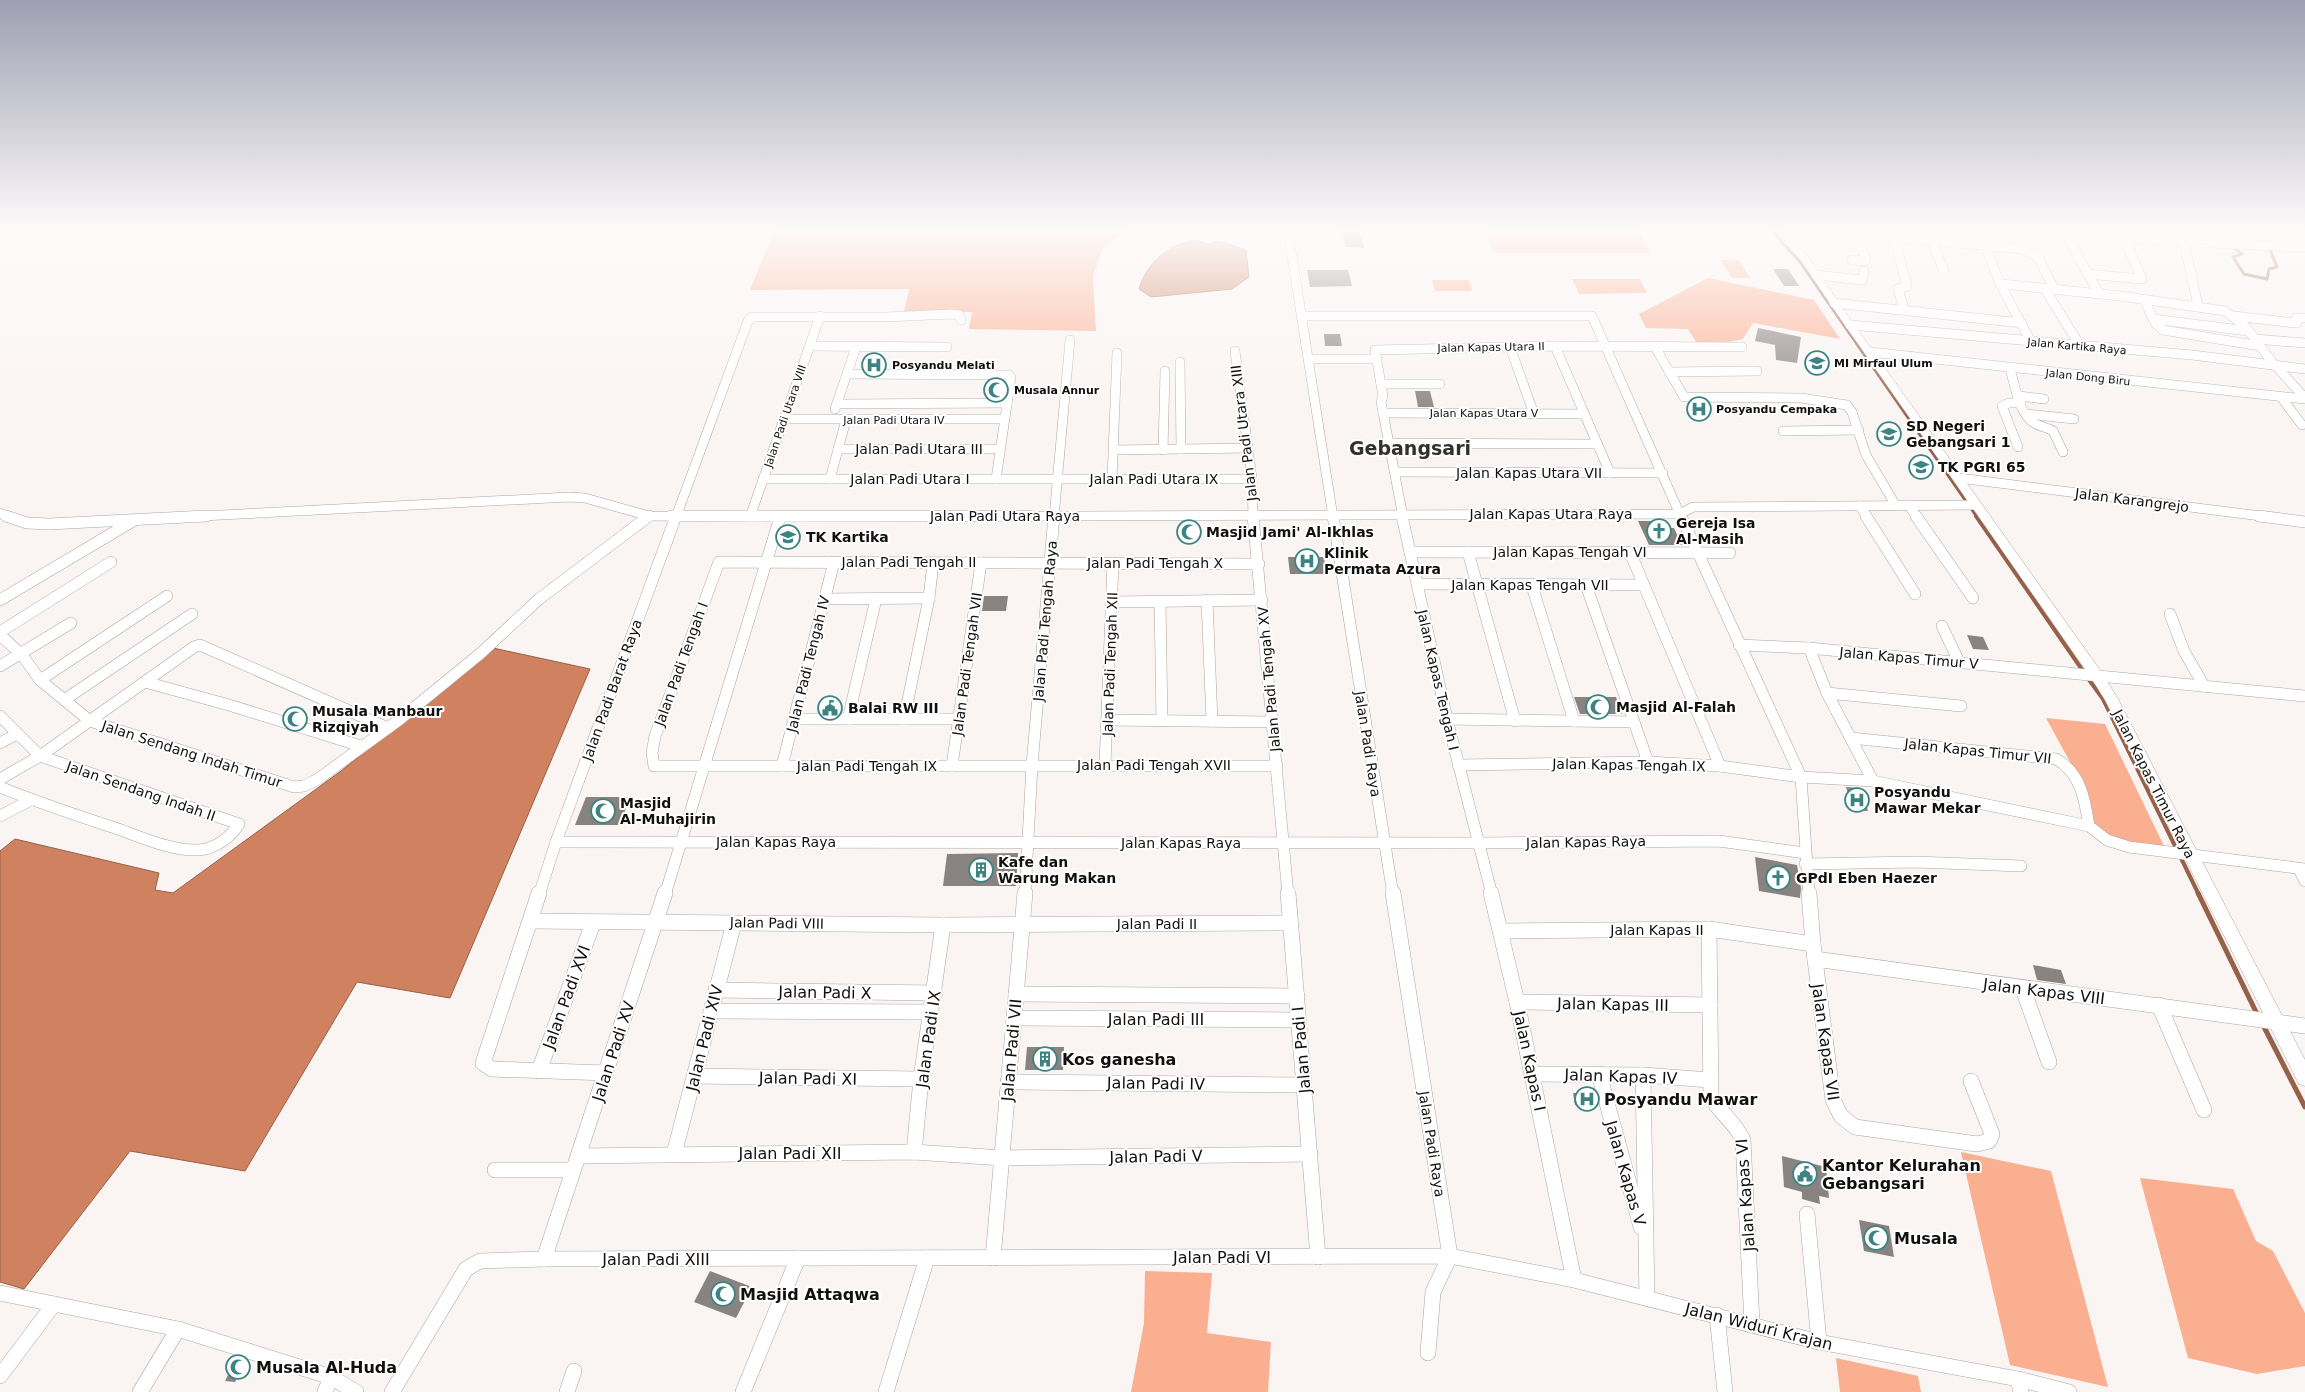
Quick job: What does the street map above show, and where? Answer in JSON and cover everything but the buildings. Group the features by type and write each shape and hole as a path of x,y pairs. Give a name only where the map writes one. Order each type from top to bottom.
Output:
{"street":[{"name":"Jalan Padi Raya","path":"1299,296 1450,1256"},
{"name":"Jalan Kapas Timur Raya","path":"1829,296 1959,478 1970,505 2112,699 2187,854 2272,1020 2304,1076"},
{"path":"1900,296 1904,309"},
{"path":"2007,296 2031,342"},
{"path":"2049,296 2081,346"},
{"path":"2117,296 2223,310 2234,316 2305,399"},
{"path":"2195,296 2198,306"},
{"path":"2144,299 2153,319 2160,328 2168,332 2258,342 2305,343"},
{"path":"1834,303 2022,323"},
{"path":"820,316 886,317 952,314 959,315 961,320"},
{"name":"Jalan Padi Barat Raya","path":"483,1063 556,842 670,516 748,320 752,317 762,316 820,316"},
{"name":"Jalan Padi Utara VIII","path":"750,517 820,316"},
{"path":"1302,316 1590,316 1607,348 1697,552 1800,776"},
{"path":"2234,316 2294,323 2298,323 2296,318 2305,318"},
{"path":"2153,319 2248,331"},
{"name":"Jalan Kartika Raya","path":"1850,325 2274,364 2305,369"},
{"name":"Jalan Padi Tengah Raya","path":"1026,842 1051,563 1056,478 1070,340"},
{"path":"810,346 947,347"},
{"path":"1556,346 1596,444 1610,473"},
{"name":"Jalan Kapas Utara II","path":"1309,359 1376,355 1394,348 1556,346 1607,348 1742,347"},
{"path":"831,420 856,347"},
{"path":"1510,347 1534,414"},
{"path":"1655,347 1682,396 1687,398 1801,398 1838,402 1850,408 1866,455 1896,506"},
{"name":"Jalan Padi Utara XIII","path":"1235,351 1252,479 1253,516"},
{"name":"Jalan Dong Biru","path":"1870,352 2010,369 2305,399"},
{"path":"1112,479 1118,353"},
{"name":"Jalan Kapas Tengah I","path":"1376,355 1383,396 1381,402 1402,515 1447,719 1480,843"},
{"path":"1180,362 1181,449"},
{"path":"2010,369 2020,400 2027,414 2033,423 2053,431 2064,452"},
{"path":"1164,450 1165,371"},
{"path":"1669,372 1757,371"},
{"path":"847,374 1005,374 1011,377 996,479"},
{"path":"1381,384 1440,384"},
{"path":"2281,396 2302,425"},
{"path":"2018,447 2002,406 2020,400 2044,399"},
{"name":"Jalan Padi Utara IV","path":"837,404 1007,403"},
{"path":"1165,408 1181,408"},
{"name":"Jalan Kapas Utara V","path":"1384,413 1584,414"},
{"path":"2027,414 2074,419"},
{"name":"Jalan Padi Utara IV","path":"784,419 1005,420"},
{"path":"830,479 846,420"},
{"path":"1783,431 1859,430"},
{"path":"1389,443 1596,444"},
{"path":"1114,450 1248,448"},
{"name":"Jalan Padi Utara III","path":"838,449 1000,449"},
{"name":"Jalan Kapas Utara VII","path":"1395,472 1663,472"},
{"name":"Jalan Padi Utara I","path":"763,479 1056,478"},
{"name":"Jalan Padi Utara IX","path":"1056,478 1252,479"},
{"name":"Jalan Karangrejo","path":"1959,478 2305,522"},
{"name":"Jalan Padi Utara Raya","path":"0,514 15,522 32,524 569,497 585,498 649,516 1334,516"},
{"name":"Jalan Kapas Utara Raya","path":"1334,516 1680,514 1693,507 1970,505"},
{"path":"1860,506 1915,594"},
{"path":"1909,506 1973,598"},
{"path":"145,682 229,705 361,746 388,728 481,653 539,599 649,516"},
{"name":"Jalan Padi Tengah XV","path":"1253,516 1284,843"},
{"path":"679,842 780,517"},
{"path":"0,600 137,519"},
{"name":"Jalan Kapas Tengah VI","path":"1410,552 1730,552"},
{"path":"1468,552 1515,721"},
{"path":"1630,552 1720,766"},
{"path":"90,721 40,680 22,654 0,633 111,562"},
{"name":"Jalan Padi Tengah I","path":"702,767 654,766 652,753 655,736 719,562 766,562"},
{"name":"Jalan Padi Tengah II","path":"766,562 1051,563"},
{"name":"Jalan Padi Tengah IV","path":"782,766 834,562"},
{"path":"904,719 929,598 934,563"},
{"name":"Jalan Padi Tengah VII","path":"952,766 982,563"},
{"name":"Jalan Padi Tengah X","path":"1051,563 1259,564"},
{"name":"Jalan Padi Tengah XII","path":"1105,765 1113,563"},
{"name":"Jalan Kapas Tengah VII","path":"1417,584 1478,586 1643,585"},
{"path":"1586,585 1648,762"},
{"path":"1532,586 1574,721"},
{"path":"40,680 167,596"},
{"path":"824,599 929,598"},
{"path":"848,719 876,599"},
{"path":"1207,600 1212,721"},
{"path":"1112,602 1262,600"},
{"path":"1160,601 1162,720"},
{"path":"64,700 192,614"},
{"path":"2170,614 2184,650 2204,686"},
{"path":"0,666 71,623"},
{"path":"1942,626 1959,662"},
{"name":"Jalan Kapas Timur V","path":"1739,644 1809,648 2305,696"},
{"path":"0,779 40,756 194,647 204,645 388,728"},
{"path":"1809,648 1827,693 1873,781"},
{"path":"1827,693 1962,706"},
{"name":"Jalan Sendang Indah II","path":"0,716 40,756 239,824 235,831 221,842 200,850 190,851 149,841 30,800"},
{"path":"794,718 959,719"},
{"path":"1447,719 1634,722"},
{"path":"1108,720 1272,722"},
{"name":"Jalan Sendang Indah Timur","path":"90,721 294,787 304,786 318,779 361,746"},
{"path":"0,743 17,734"},
{"name":"Jalan Kapas Timur VII","path":"1851,738 2062,761 2066,763 2084,795 2089,826"},
{"name":"Jalan Kapas Tengah IX","path":"1458,765 1648,762 1720,766 1800,776 1873,781 2089,826"},
{"name":"Jalan Padi Tengah IX","path":"702,767 1032,765"},
{"name":"Jalan Padi Tengah XVII","path":"1032,765 1276,766"},
{"name":"Jalan Kapas VII","path":"1800,776 1813,944 1836,1112 1847,1124 1855,1127 1977,1144 1989,1141 1992,1134 1971,1081"},
{"path":"0,787 30,800"},
{"path":"0,816 30,800"},
{"path":"2089,826 2097,836 2109,843 2303,873"},
{"name":"Jalan Kapas Raya","path":"556,842 1480,843 1719,841 1805,859 2021,866"},
{"name":"Jalan Padi XV","path":"544,1259 656,923 679,842"},
{"name":"Jalan Padi VII","path":"993,1258 1023,925 1026,842"},
{"name":"Jalan Padi I","path":"1284,843 1318,1257"},
{"name":"Jalan Kapas I","path":"1480,843 1533,1074 1574,1280"},
{"name":"Jalan Padi VIII","path":"531,921 1023,925"},
{"name":"Jalan Padi XIV","path":"674,1154 734,922"},
{"name":"Jalan Padi XVI","path":"539,1071 593,923"},
{"name":"Jalan Padi II","path":"1023,925 1290,923"},
{"name":"Jalan Padi IX","path":"914,1152 943,925"},
{"name":"Jalan Kapas II","path":"1501,931 1709,929 1813,944"},
{"name":"Jalan Kapas VI","path":"1709,929 1711,1098 1715,1106 1738,1126 1743,1140 1752,1324"},
{"name":"Jalan Kapas VIII","path":"1815,959 2023,989 2159,1005 2305,1026"},
{"path":"2023,989 2049,1062"},
{"name":"Jalan Padi X","path":"716,990 935,993"},
{"name":"Jalan Padi III","path":"1016,994 1297,996"},
{"name":"Jalan Kapas III","path":"1517,1002 1710,1005"},
{"path":"2159,1005 2204,1110"},
{"name":"Jalan Padi X","path":"712,1011 931,1012"},
{"name":"Jalan Padi III","path":"1014,1018 1298,1020"},
{"name":"Jalan Padi XVI","path":"483,1063 492,1069 606,1072"},
{"name":"Jalan Kapas IV","path":"1533,1074 1643,1075 1710,1080"},
{"name":"Jalan Kapas V","path":"1599,1074 1646,1242"},
{"name":"Jalan Kapas V","path":"1643,1075 1647,1298"},
{"name":"Jalan Padi XI","path":"695,1076 922,1079"},
{"name":"Jalan Padi IV","path":"1008,1082 1304,1085"},
{"name":"Jalan Padi XII","path":"495,1170 674,1154 914,1152 1002,1158"},
{"name":"Jalan Padi V","path":"1002,1158 1310,1154"},
{"path":"1807,1214 1819,1342"},
{"path":"1428,1353 1433,1292 1450,1256"},
{"name":"Jalan Padi VI","path":"993,1258 1450,1256"},
{"name":"Jalan Widuri Krajan","path":"1450,1256 1574,1280 1819,1342 2020,1385 2069,1392"},
{"path":"742,1392 798,1258"},
{"path":"886,1392 927,1258"},
{"name":"Jalan Padi XIII","path":"392,1392 466,1269 480,1261 544,1259 993,1258"},
{"path":"0,1293 178,1329 339,1385"},
{"path":"0,1376 54,1304"},
{"path":"1717,1315 1725,1392"},
{"path":"140,1392 178,1329"},
{"path":"567,1392 574,1371"}],"shaded area":[{"path":"907,296 1094,296 1096,331 969,329 972,312 904,312"},
{"path":"1674,296 1795,296 1814,300 1840,339 1753,323 1743,339 1718,344 1696,342 1688,329 1646,328 1639,314"},
{"path":"493,648 590,669 450,998 357,982 245,1171 130,1151 24,1289 0,1282 0,851 15,839 159,873 155,890 173,893 341,771"},
{"path":"2046,718 2105,724 2164,846 2116,840 2094,827 2089,797"},
{"path":"1961,1152 2051,1171 2108,1387 2010,1365"},
{"path":"2140,1178 2233,1189 2256,1241 2273,1251 2305,1313 2305,1366 2257,1374 2188,1358"},
{"path":"1145,1271 1212,1273 1207,1333 1271,1342 1268,1392 1131,1392 1144,1323"},
{"path":"1836,1358 1918,1376 1921,1392 1840,1392"}],"waterway":[{"path":"1824,296 1977,517"},
{"path":"1976,516 2083,671"},
{"path":"2087,677 2103,699 2177,850"},
{"path":"2180,856 2199,895"},
{"path":"2198,893 2258,1016"},
{"path":"2263,1025 2305,1107"}],"place":[{"name":"MI Mirfaul Ulum","path":"1817,363"},
{"name":"Posyandu Melati","path":"874,365"},
{"name":"Musala Annur","path":"996,390"},
{"name":"Posyandu Cempaka","path":"1699,409"},
{"name":"SD Negeri Gebangsari 1","path":"1889,434"},
{"name":"TK PGRI 65","path":"1921,467"},
{"name":"Gereja Isa Al-Masih","path":"1659,531"},
{"name":"Masjid Jami' Al-Ikhlas","path":"1189,532"},
{"name":"TK Kartika","path":"788,537"},
{"name":"Klinik Permata Azura","path":"1307,561"},
{"name":"Masjid Al-Falah","path":"1598,707"},
{"name":"Balai RW III","path":"830,708"},
{"name":"Musala Manbaur Rizqiyah","path":"295,719"},
{"name":"Posyandu Mawar Mekar","path":"1857,800"},
{"name":"Masjid Al-Muhajirin","path":"603,811"},
{"name":"Kafe dan Warung Makan","path":"981,870"},
{"name":"GPdI Eben Haezer","path":"1778,878"},
{"name":"Kos ganesha","path":"1045,1059"},
{"name":"Posyandu Mawar","path":"1587,1099"},
{"name":"Kantor Kelurahan Gebangsari","path":"1805,1174"},
{"name":"Musala","path":"1876,1238"},
{"name":"Masjid Attaqwa","path":"723,1294"},
{"name":"Musala Al-Huda","path":"238,1367"}],"district":[{"name":"Gebangsari","path":"1410,448"}]}
